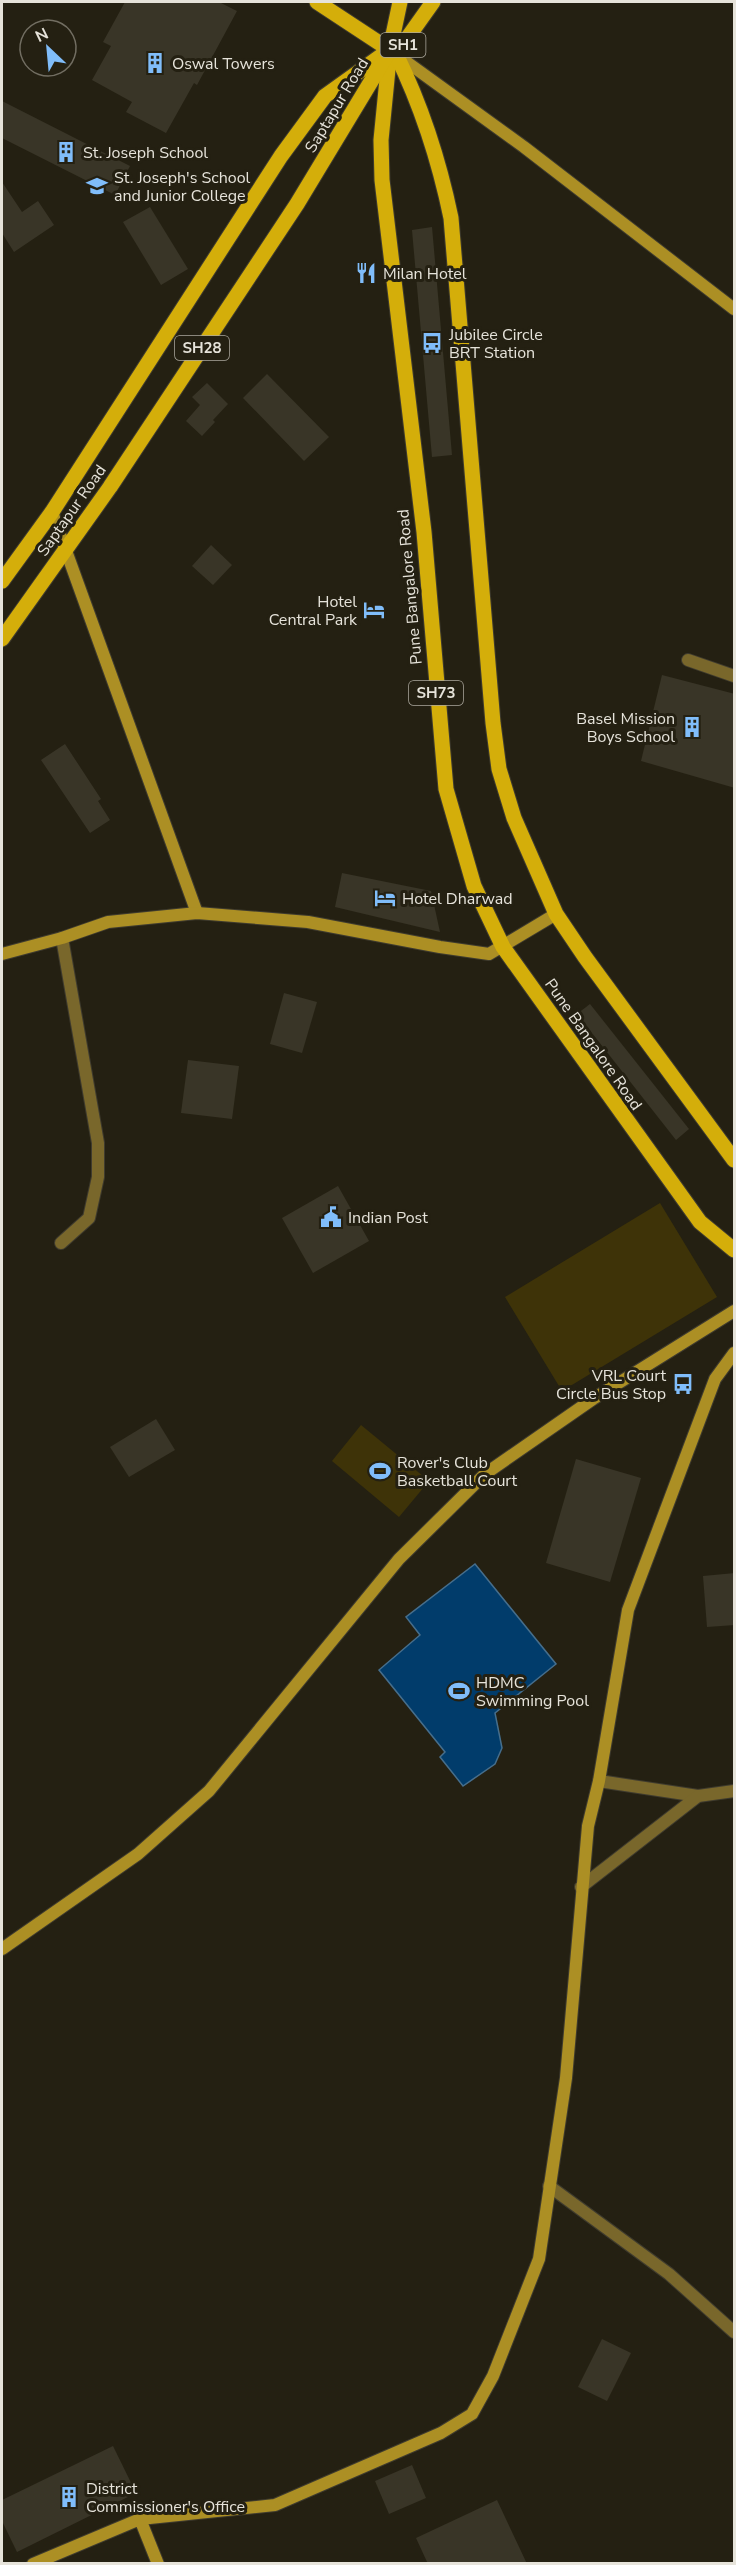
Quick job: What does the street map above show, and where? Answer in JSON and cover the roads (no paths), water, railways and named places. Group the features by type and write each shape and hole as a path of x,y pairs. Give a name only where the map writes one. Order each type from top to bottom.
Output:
{"main road":[{"path":"317,2 393,52"},
{"name":"SH1","path":"400,2 393,52 415,91 439,160 451,218 493,723 499,769 514,818 556,914"},
{"name":"SH1","path":"393,52 433,2"},
{"name":"Saptapur Road","path":"2,581 52,512 281,156 325,96 393,52"},
{"name":"Saptapur Road","path":"2,639 110,487 297,204 393,52"},
{"name":"Pune Bangalore Road","path":"393,52 381,140 382,180 424,532 446,789 474,886 503,947 700,1222 735,1250"},
{"path":"556,914 735,1160"}],"street":[{"path":"393,52 524,147 735,309"},
{"path":"52,512 197,913"},
{"path":"688,660 735,676"},
{"path":"2,954 62,938 108,922 197,913 308,922 489,954 556,914"},
{"path":"61,1243 89,1218 98,1177 98,1143 62,938"},
{"path":"2,1949 138,1854 209,1791 399,1559 485,1474 592,1400 735,1311"},
{"path":"33,2564 140,2519 275,2505 441,2433 472,2414 493,2376 539,2259 566,2079 588,1826 599,1781 628,1610 715,1379 735,1353"},
{"path":"599,1781 698,1796 735,1791"},
{"path":"581,1887 698,1796"},
{"path":"549,2186 669,2274 735,2332"},
{"path":"140,2519 158,2564"}],"water":[{"name":"HDMC Swimming Pool","path":"475,1564 556,1664 495,1713 502,1748 495,1764 463,1786 440,1757 445,1752 379,1670 420,1635 406,1617"}],"place":[{"name":"Oswal Towers","path":"155,63"},
{"name":"St. Joseph School","path":"66,152"},
{"name":"St. Joseph's School and Junior College","path":"97,186"},
{"name":"Milan Hotel","path":"366,273"},
{"name":"Jubilee Circle BRT Station","path":"432,343"},
{"name":"Hotel Central Park","path":"374,610"},
{"name":"Basel Mission Boys School","path":"692,727"},
{"name":"Hotel Dharwad","path":"385,898"},
{"name":"Indian Post","path":"331,1217"},
{"name":"VRL Court Circle Bus Stop","path":"683,1384"},
{"name":"Rover's Club Basketball Court","path":"380,1471"},
{"name":"HDMC Swimming Pool","path":"459,1691"},
{"name":"District Commissioner's Office","path":"69,2497"}]}
